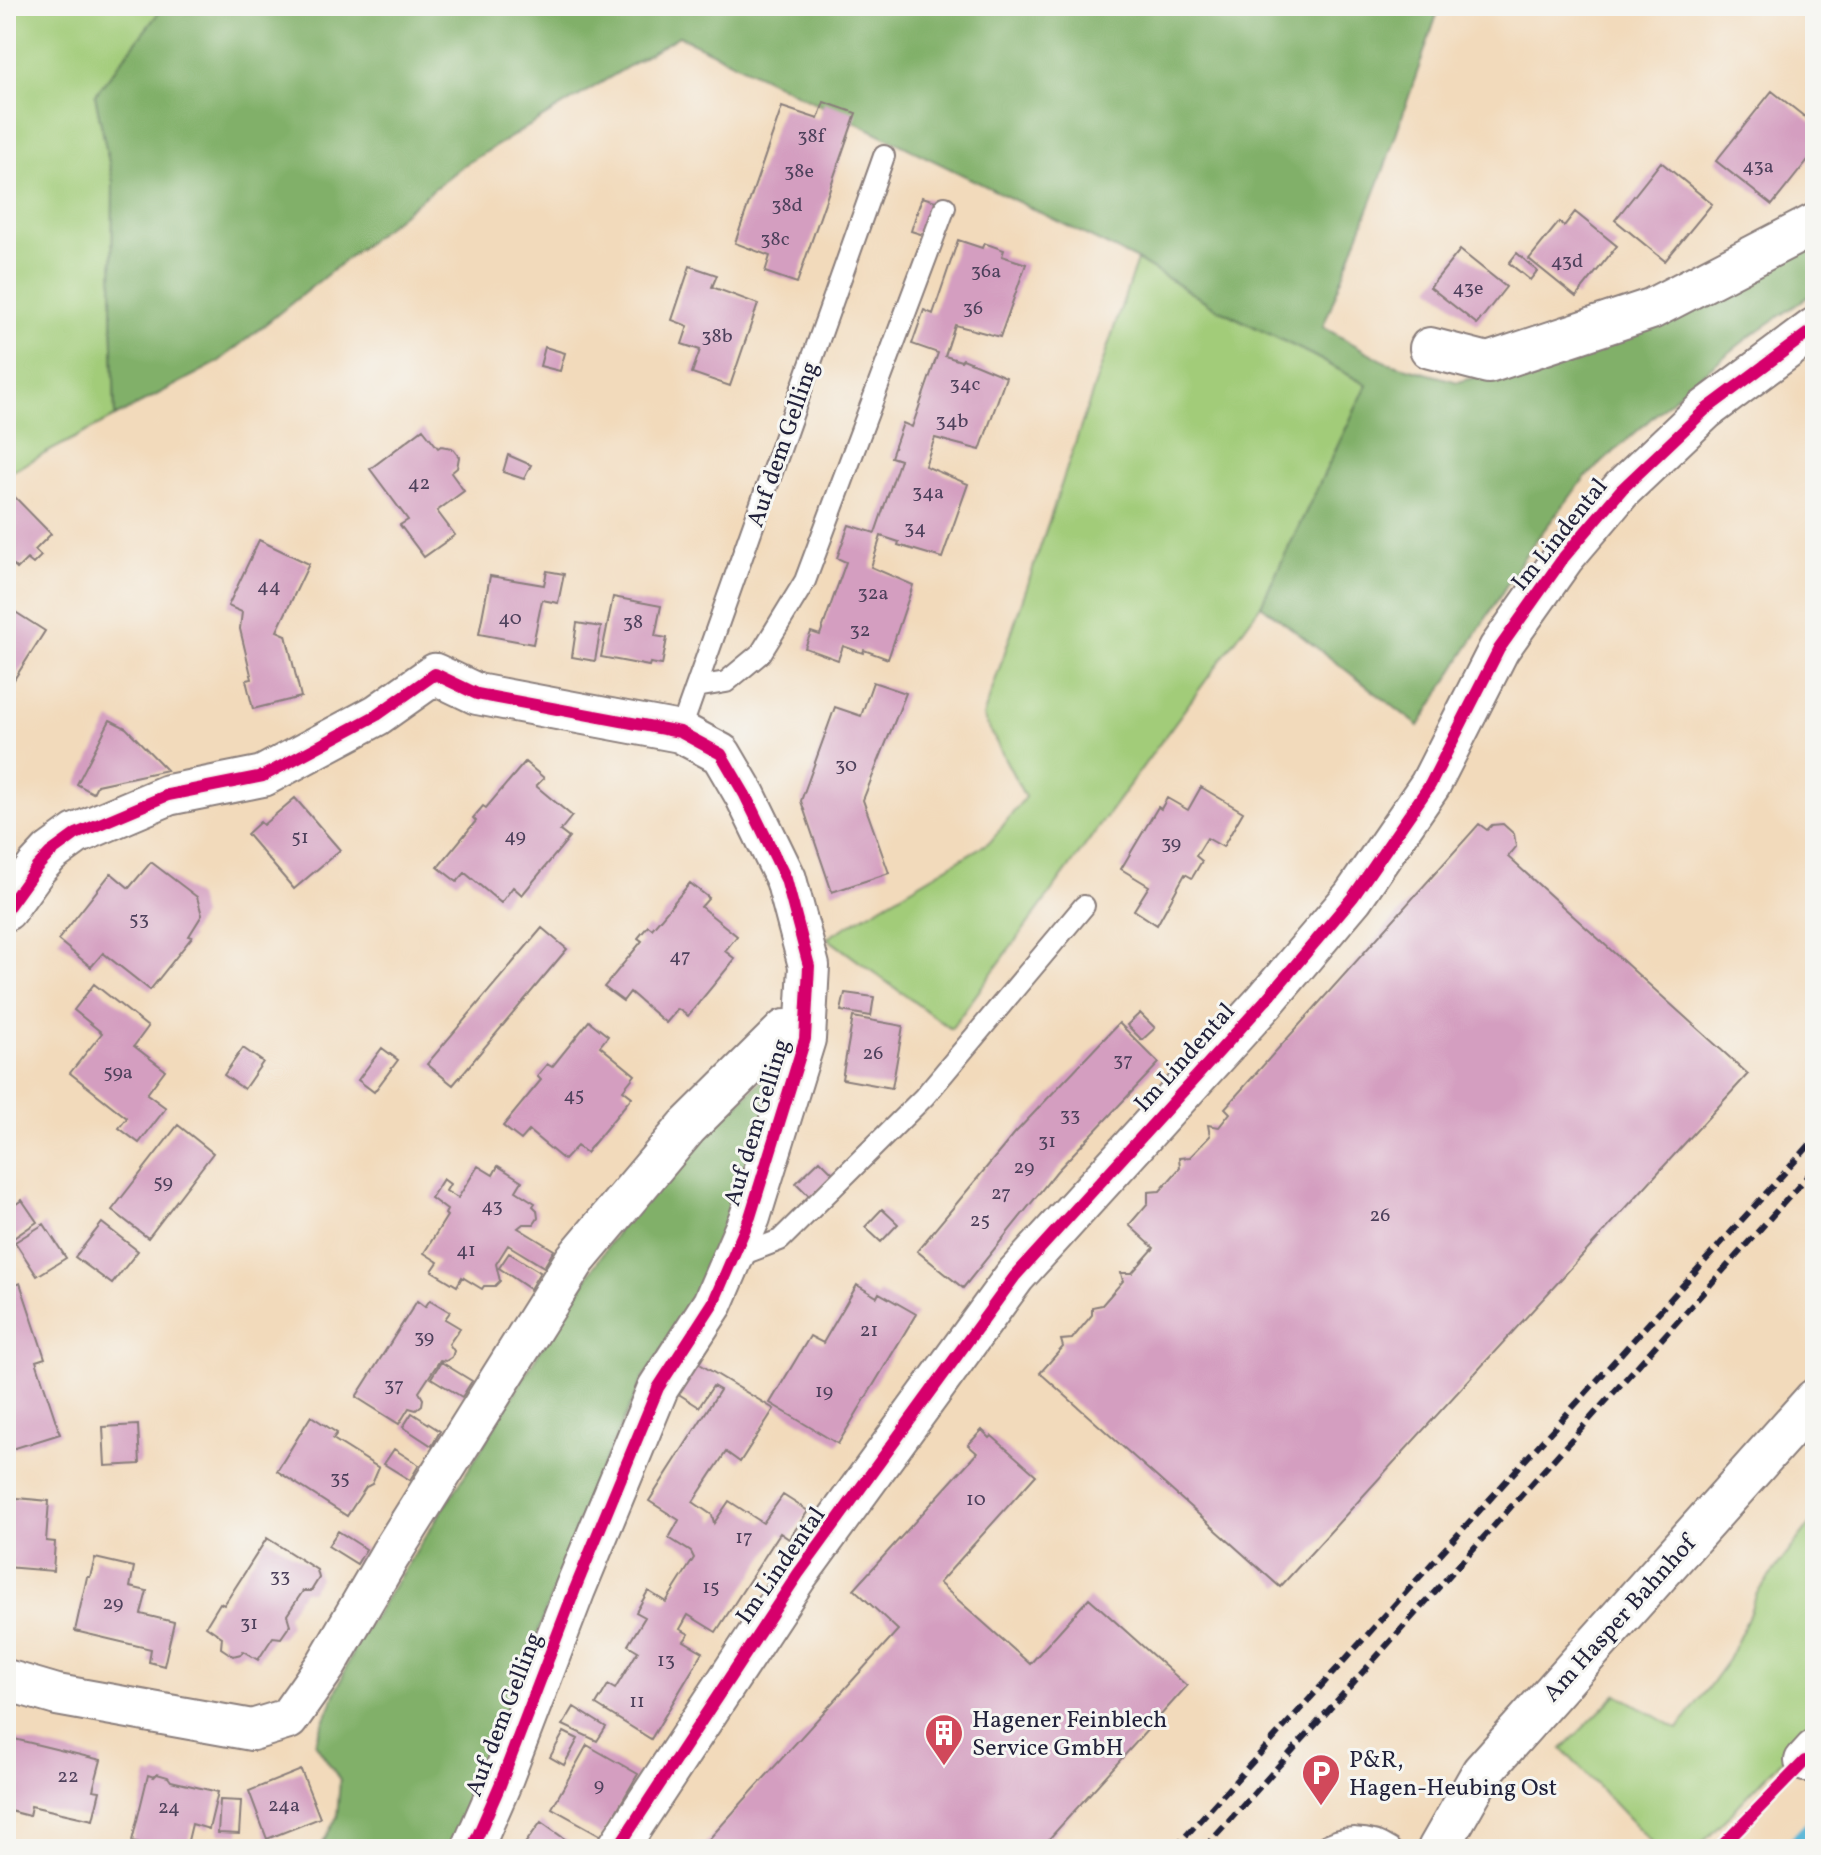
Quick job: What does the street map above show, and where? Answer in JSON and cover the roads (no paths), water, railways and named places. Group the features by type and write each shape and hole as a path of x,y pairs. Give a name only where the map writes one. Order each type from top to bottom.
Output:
{"street":[{"path":"1430,348 1488,363 1651,309 1815,224"},
{"name":"Im Lindental","path":"617,1849 798,1574 1015,1276 1265,1001 1353,897 1430,785 1499,649 1564,557 1622,489 1705,410 1815,328"},
{"name":"Auf dem Gelling","path":"15,898 50,853 76,834 168,795 263,776 377,715 435,674 477,694 680,732 721,754 786,879 809,966 805,1039 750,1217 713,1303 658,1388 472,1849"},
{"name":"Auf dem Gelling","path":"6,1680 57,1695 252,1730 288,1719 326,1665 390,1555 575,1260 687,1127 785,1030 805,1039"},
{"name":"Am Hasper Bahnhof","path":"1438,1849 1482,1772 1815,1399"}],"lane":[{"name":"Auf dem Gelling","path":"680,732 884,156"},
{"path":"696,687 726,682 761,653 805,581 945,207"},
{"path":"733,1258 780,1240 924,1097 1084,906"},
{"path":"1320,1849 1353,1838 1376,1839 1390,1849"}],"waterway":[{"path":"1788,1849 1815,1821"}],"railway":[{"path":"1174,1849 1815,1139"},
{"path":"1204,1849 1815,1168"}],"place":[{"name":"Hagener Feinblech Service GmbH","path":"944,1767"},
{"name":"P&R, Hagen-Heubing Ost","path":"1321,1807"}]}
